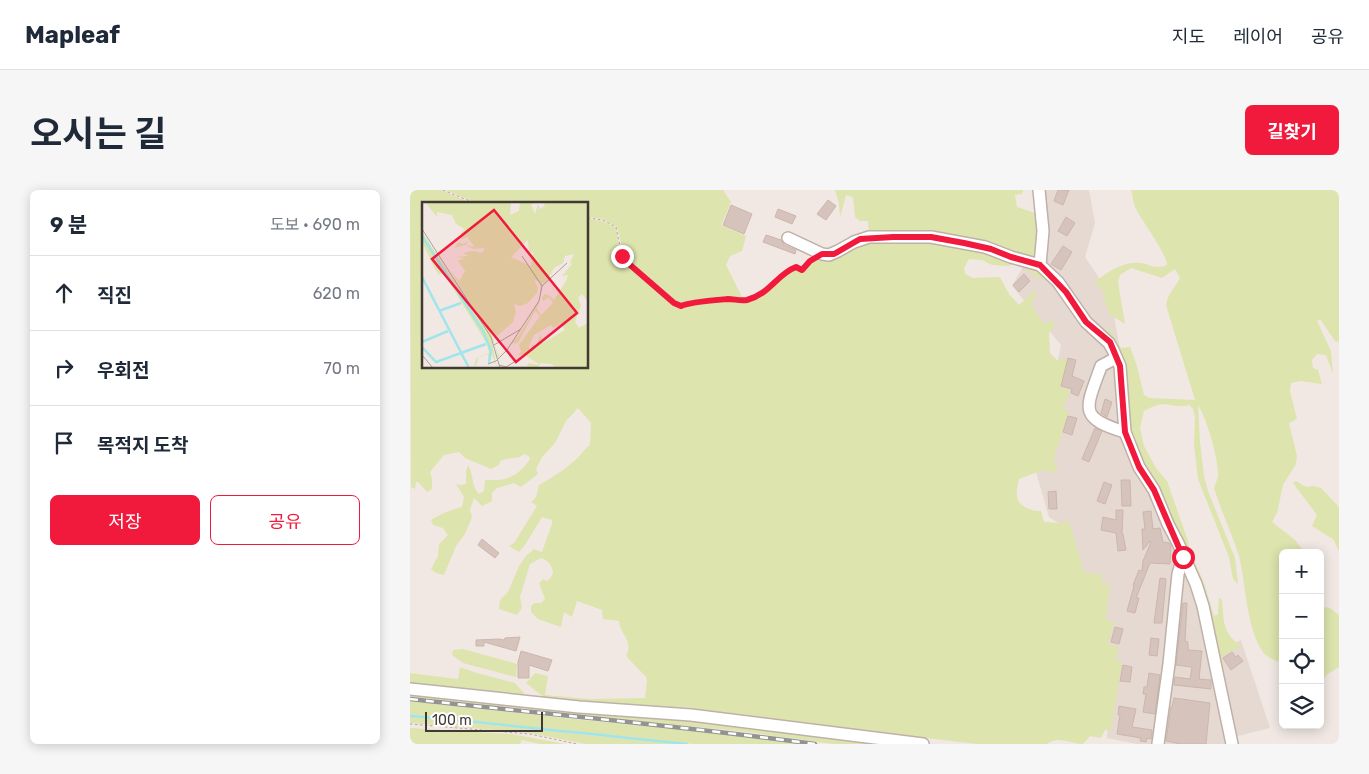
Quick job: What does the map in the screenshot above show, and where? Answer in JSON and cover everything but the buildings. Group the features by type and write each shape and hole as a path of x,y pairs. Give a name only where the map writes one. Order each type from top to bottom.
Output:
{"street":[{"path":"1039,190 1043,231 1040,265"},
{"path":"788,238 822,254 834,254 854,242 869,238 931,237 984,247 1040,265 1066,292 1086,322 1110,342 1120,366 1125,432 1139,467 1154,490 1196,584 1203,606 1232,744"},
{"path":"1116,358 1101,366 1088,405 1096,421 1125,432"},
{"path":"1158,744 1169,664 1178,574 1183,557"},
{"path":"410,689 569,706 690,715 923,744"}],"path":[{"path":"443,190 472,202"},
{"path":"589,218 603,220 616,227 624,259 674,303 681,306 688,303 730,299 739,301 749,300 766,292 787,270 796,267 802,270 810,261 822,254"},
{"path":"410,724 530,734 577,744"}],"shaded area":[{"path":"1039,190 1089,190 1095,223 1085,257 1110,294 1125,377 1127,438 1182,550 1215,652 1241,640 1270,728 1230,738 1230,744 1137,744 1107,738 1113,659 1068,529 1049,517 1036,472 1061,345 1012,286 1039,238"}],"green space":[{"path":"410,190 441,190 469,202 422,202 422,369 589,369 589,219 603,221 616,228 623,259 673,304 681,307 688,304 749,300 766,293 787,271 796,268 803,271 811,261 821,256 860,243 906,239 965,245 1034,267 1055,287 1048,281 1037,278 1025,268 1014,264 1008,266 992,265 982,260 969,259 964,268 965,274 973,278 1000,277 1009,294 1019,305 1034,291 1037,294 1031,304 1043,323 1053,321 1055,326 1049,333 1050,353 1057,360 1069,359 1060,387 1070,390 1063,409 1069,412 1053,462 1057,464 1056,472 1043,470 1019,479 1017,494 1018,500 1022,505 1041,511 1044,522 1061,523 1069,521 1084,572 1102,575 1102,584 1110,583 1106,620 1114,622 1108,644 1119,648 1116,659 1122,662 1111,731 1105,730 1101,738 1090,736 1083,744 1055,740 1047,744 977,744 684,707 649,707 546,699 526,683 535,673 548,676 545,695 589,699 645,698 646,677 626,656 628,642 619,621 603,619 602,610 577,601 572,617 564,612 561,627 538,619 531,612 531,606 534,603 541,603 545,599 539,583 543,579 546,581 550,579 553,573 551,566 546,560 541,558 530,564 520,597 522,608 517,615 499,609 500,600 508,592 519,566 526,556 534,549 542,552 552,524 552,520 542,517 519,552 509,546 514,543 537,506 531,502 536,497 539,485 578,458 590,445 591,423 578,408 566,421 555,443 542,457 536,469 538,474 521,487 514,483 497,488 492,493 492,501 482,506 474,498 470,510 472,517 465,534 456,546 444,575 436,573 431,569 438,556 439,544 448,535 443,528 433,525 431,520 446,512 462,507 464,497 456,484 466,484 468,465 476,491 479,494 484,491 485,480 503,479 512,476 524,467 530,459 529,456 524,454 500,461 499,465 491,469 465,458 459,452 444,455 430,472 432,489 427,492 418,482 416,482 415,489 411,487"},
{"path":"446,190 723,190 731,202 721,225 746,236 742,251 730,256 726,265 743,299 727,298 681,305 674,302 625,258 617,227 603,219 589,217 589,202 474,202"},
{"path":"835,190 1023,190 1022,194 1015,195 1017,207 1038,214 1040,240 1036,262 991,247 869,236 868,221 860,221 855,217 853,197 846,195 840,218"},
{"path":"1131,190 1339,190 1339,342 1335,341 1320,319 1317,321 1331,351 1333,374 1326,355 1317,354 1312,360 1313,368 1318,370 1322,384 1301,381 1291,383 1290,391 1297,419 1289,423 1297,456 1296,464 1283,485 1277,513 1272,522 1295,540 1302,549 1279,549 1279,661 1265,655 1252,628 1239,556 1214,488 1218,477 1218,470 1212,440 1198,405 1204,476 1208,491 1235,558 1238,584 1233,579 1229,557 1198,479 1193,409 1189,405 1156,405 1144,411 1140,428 1144,446 1156,468 1167,481 1188,541 1189,549 1204,583 1214,616 1218,614 1219,598 1222,600 1227,632 1242,646 1222,656 1224,669 1219,669 1207,620 1130,442 1124,388 1105,336 1108,327 1121,348 1130,347 1144,395 1150,398 1195,400 1166,305 1170,294 1180,278 1175,269 1162,278 1131,268 1120,275 1118,282 1125,324 1109,314 1102,290 1095,282 1122,265 1140,263 1158,267 1167,265 1159,246 1135,207"},
{"path":"1296,481 1306,487 1321,488 1339,507 1339,552 1334,540 1312,526 1317,515 1293,483"},
{"path":"1324,607 1330,608 1339,615 1339,667 1324,678"},
{"path":"463,649 517,664 516,677 463,663 452,655 453,650"},
{"path":"460,667 515,683 526,698 410,684 410,673 458,679"},
{"path":"410,691 658,715 903,744 833,744 739,731 410,697"},
{"path":"410,701 738,735 801,744 695,744 410,715"},
{"path":"410,717 678,744 585,744 530,733 410,723"},
{"path":"410,728 511,734 565,744 540,744 522,740 520,744 410,744"}],"waterway":[{"path":"410,716 687,744"}],"railway":[{"path":"410,699 815,744"}],"route":[{"path":"622,256 674,303 681,306 688,303 730,299 739,301 749,300 766,292 787,270 796,267 802,270 810,261 822,254 834,254 860,239 905,236 931,237 984,247 1040,265 1058,282 1086,322 1110,342 1120,366 1125,432 1139,467 1154,490 1183,557"}]}
